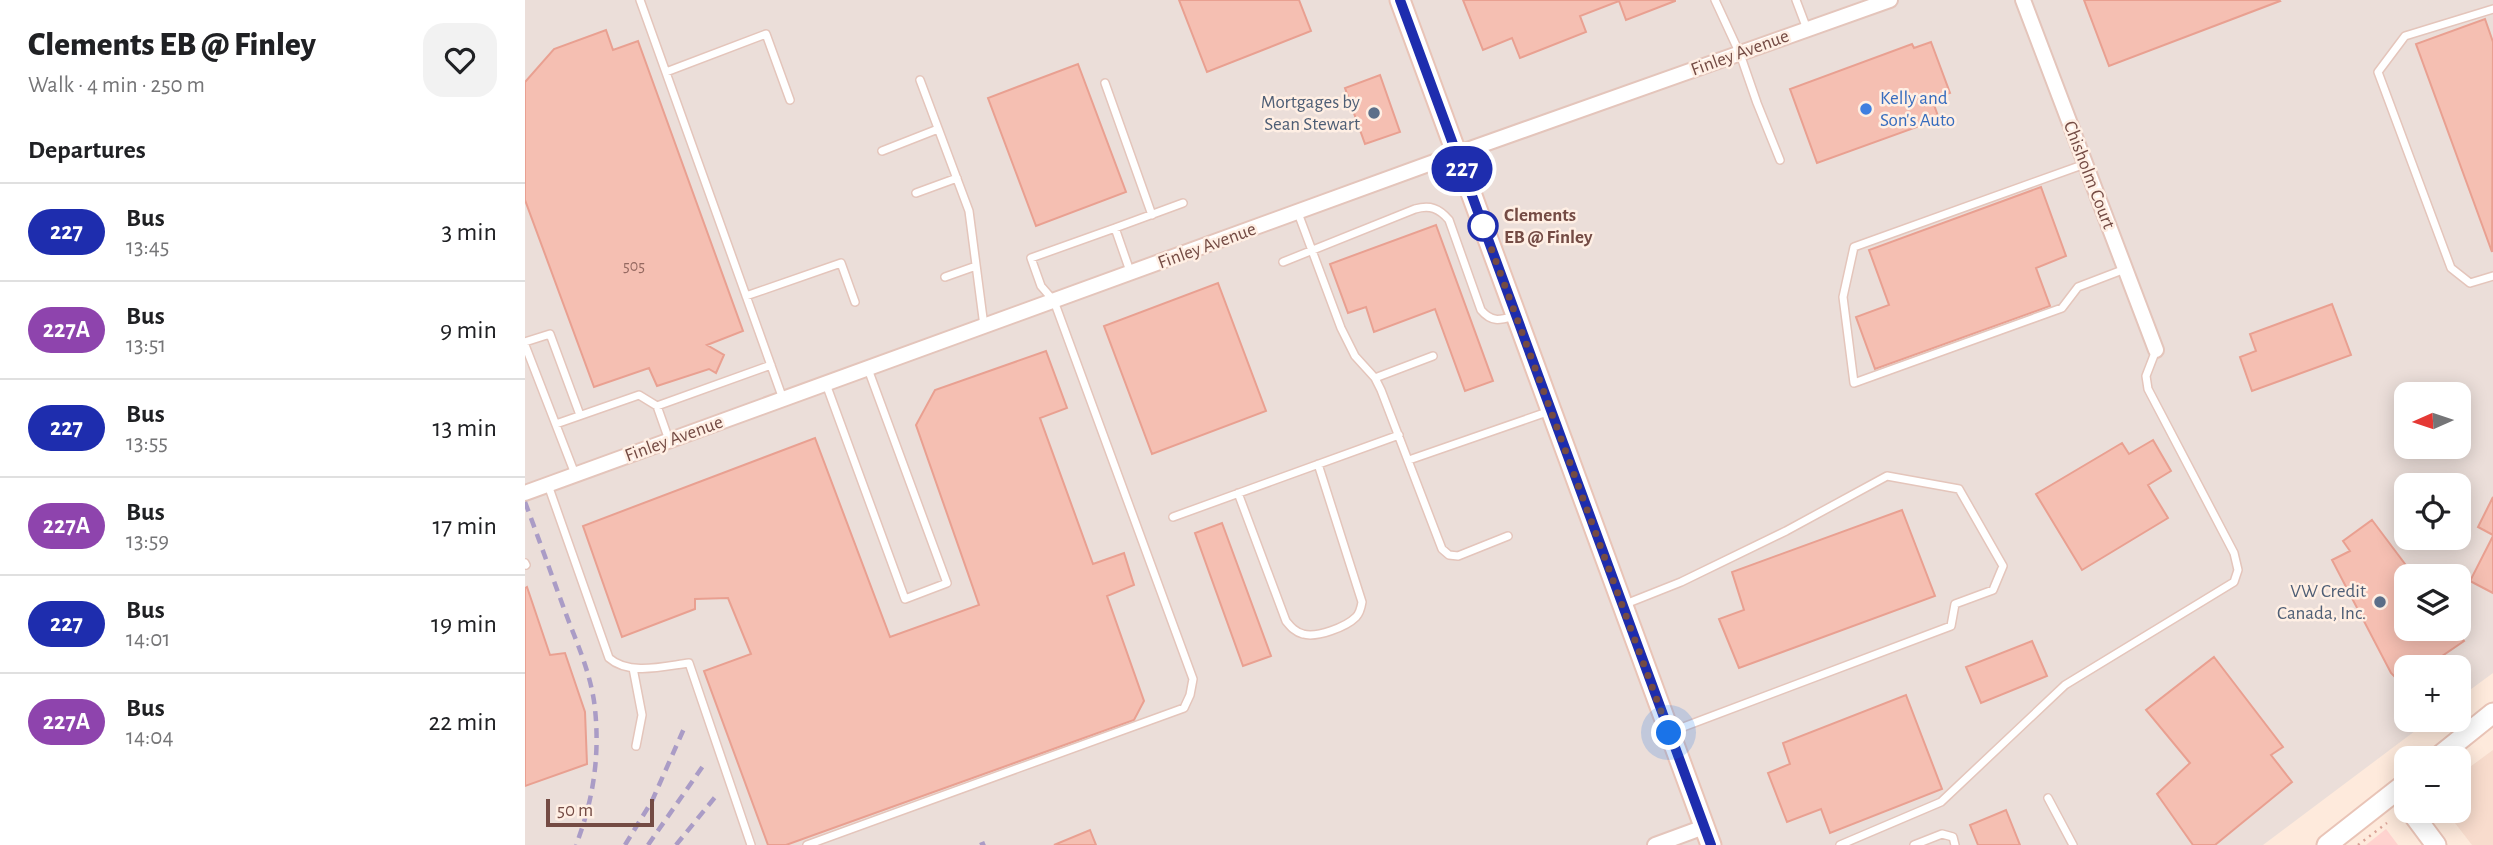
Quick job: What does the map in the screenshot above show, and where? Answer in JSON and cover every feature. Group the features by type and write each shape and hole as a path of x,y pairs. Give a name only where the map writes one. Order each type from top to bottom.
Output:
{"street":[{"path":"1400,0 1708,836 1655,845"},
{"name":"Finley Avenue","path":"525,493 1456,154 1890,0"},
{"name":"Chisholm Court","path":"2023,0 2156,350"},
{"path":"2452,746 2493,713"},
{"path":"2327,845 2394,799"},
{"path":"2420,823 2436,845"}],"lane":[{"path":"640,0 783,400"},
{"path":"1715,0 1740,54 1780,160"},
{"path":"1796,0 1807,30"},
{"path":"2493,9 2405,36 2378,72 2451,268 2470,284 2493,275"},
{"path":"666,72 766,34 790,100"},
{"path":"920,80 969,211 984,326"},
{"path":"1105,83 1152,215"},
{"path":"882,151 938,129"},
{"path":"2085,163 1854,247 1843,297 1854,383 2062,308 2078,286 2125,269"},
{"path":"916,193 957,178"},
{"path":"807,845 1184,708 1193,679 1054,301 1041,286 1031,258 1183,203"},
{"path":"1283,262 1415,209 1425,206 1435,208 1443,212 1449,220 1481,310 1490,320 1515,315"},
{"path":"1298,213 1341,328 1355,356 1375,378 1442,549 1449,555 1458,556 1508,536"},
{"path":"1115,228 1131,274"},
{"path":"746,296 841,263 855,302"},
{"path":"945,277 976,266"},
{"path":"576,475 525,344 550,334 580,415"},
{"path":"1840,845 1941,802 2065,685 2234,582 2238,570 2234,553 2148,389 2145,376 2156,350"},
{"path":"1375,378 1433,356"},
{"path":"657,406 771,365"},
{"path":"826,384 905,599 947,583 868,369"},
{"path":"556,424 639,395 657,406 670,441"},
{"path":"1409,460 1550,411"},
{"path":"1174,517 1399,435"},
{"path":"1238,493 1286,621 1293,630 1304,635 1315,634 1343,625 1354,619 1362,602 1318,464"},
{"path":"1623,605 1681,582 1786,531 1887,476 1959,489 2003,566 1993,590 1955,604 1951,626 1669,733"},
{"path":"548,485 609,658 616,664 633,668 689,663 751,845"},
{"path":"633,668 642,715 636,746"},
{"path":"2048,798 2073,845"},
{"path":"1914,845 1943,834 1952,837 1955,845"}],"path":[{"path":"2358,845 2387,823"}],"shaded area":[{"path":"525,0 2493,0 2493,673 2471,689 2471,655 2394,655 2394,732 2414,732 2263,845 525,845"},
{"path":"2493,750 2493,845 2472,845 2455,823 2471,823 2471,766"},
{"path":"2386,829 2398,845 2366,845"}],"building":[{"path":"1179,0 1299,0 1311,31 1207,72"},
{"path":"1463,0 1675,1 1626,20 1619,1 1580,16 1586,32 1520,58 1512,38 1483,50"},
{"path":"2084,0 2279,0 2280,1 2109,66"},
{"path":"2485,19 2493,42 2492,252 2416,44"},
{"path":"606,30 613,50 638,41 743,331 707,345 724,355 716,373 709,369 657,386 649,368 594,387 525,200 525,82 554,49"},
{"name":"Kelly and Son's Auto","path":"1931,42 1950,93 1932,99 1939,119 1817,163 1790,89 1912,44 1914,48"},
{"path":"1078,64 1126,192 1036,226 988,98"},
{"path":"1380,75 1400,132 1365,144 1345,88"},
{"path":"2041,187 2066,256 2036,268 2050,306 1875,369 1856,317 1889,305 1869,250"},
{"path":"1436,225 1493,381 1465,391 1435,309 1374,332 1366,307 1348,313 1330,264"},
{"path":"1218,283 1266,411 1152,454 1104,326"},
{"path":"2332,304 2351,355 2252,391 2240,357 2256,351 2250,334"},
{"path":"1046,351 1067,408 1040,418 1093,564 1124,553 1134,585 1107,596 1144,701 1134,720 786,845 768,845 704,671 751,654 728,598 695,599 695,609 622,637 583,526 815,438 890,637 979,605 916,425 935,390"},
{"path":"2153,440 2171,471 2148,485 2168,518 2082,570 2036,494 2122,443 2129,454"},
{"path":"2493,497 2493,535 2478,527"},
{"path":"1902,510 1935,596 1739,668 1719,619 1744,610 1732,572"},
{"name":"VW Credit Canada, Inc.","path":"2372,520 2405,564 2394,564 2394,641 2464,641 2444,655 2394,655 2394,676 2332,560 2350,551 2343,541"},
{"path":"1222,523 1271,656 1243,666 1195,533"},
{"path":"2493,536 2493,593 2471,579"},
{"path":"527,587 550,655 565,653 585,712 587,764 525,786 525,588"},
{"path":"2032,641 2047,676 1981,703 1966,667"},
{"path":"2214,657 2283,747 2271,755 2292,782 2215,845 2193,845 2157,794 2190,763 2146,710"},
{"path":"1906,695 1942,789 1830,833 1821,809 1787,822 1768,773 1790,764 1783,743"},
{"path":"2006,810 2020,845 1978,845 1970,825"},
{"path":"1090,830 1096,845 1054,845"}],"railway":[{"path":"525,502 581,654 593,698 596,762 587,812 576,845"},
{"path":"625,845 652,801 686,724"},
{"path":"648,845 703,766"},
{"path":"676,845 716,796"},
{"path":"980,845 985,843"}],"bus line":[{"name":"227","path":"1400,0 1711,845"}],"place":[{"name":"Kelly and Son's Auto","path":"1866,109"},
{"name":"Mortgages by Sean Stewart","path":"1374,113"},
{"name":"Clements EB @ Finley","path":"1483,226"},
{"name":"VW Credit Canada, Inc.","path":"2380,602"}],"route":[{"path":"1483,226 1669,733"}]}
